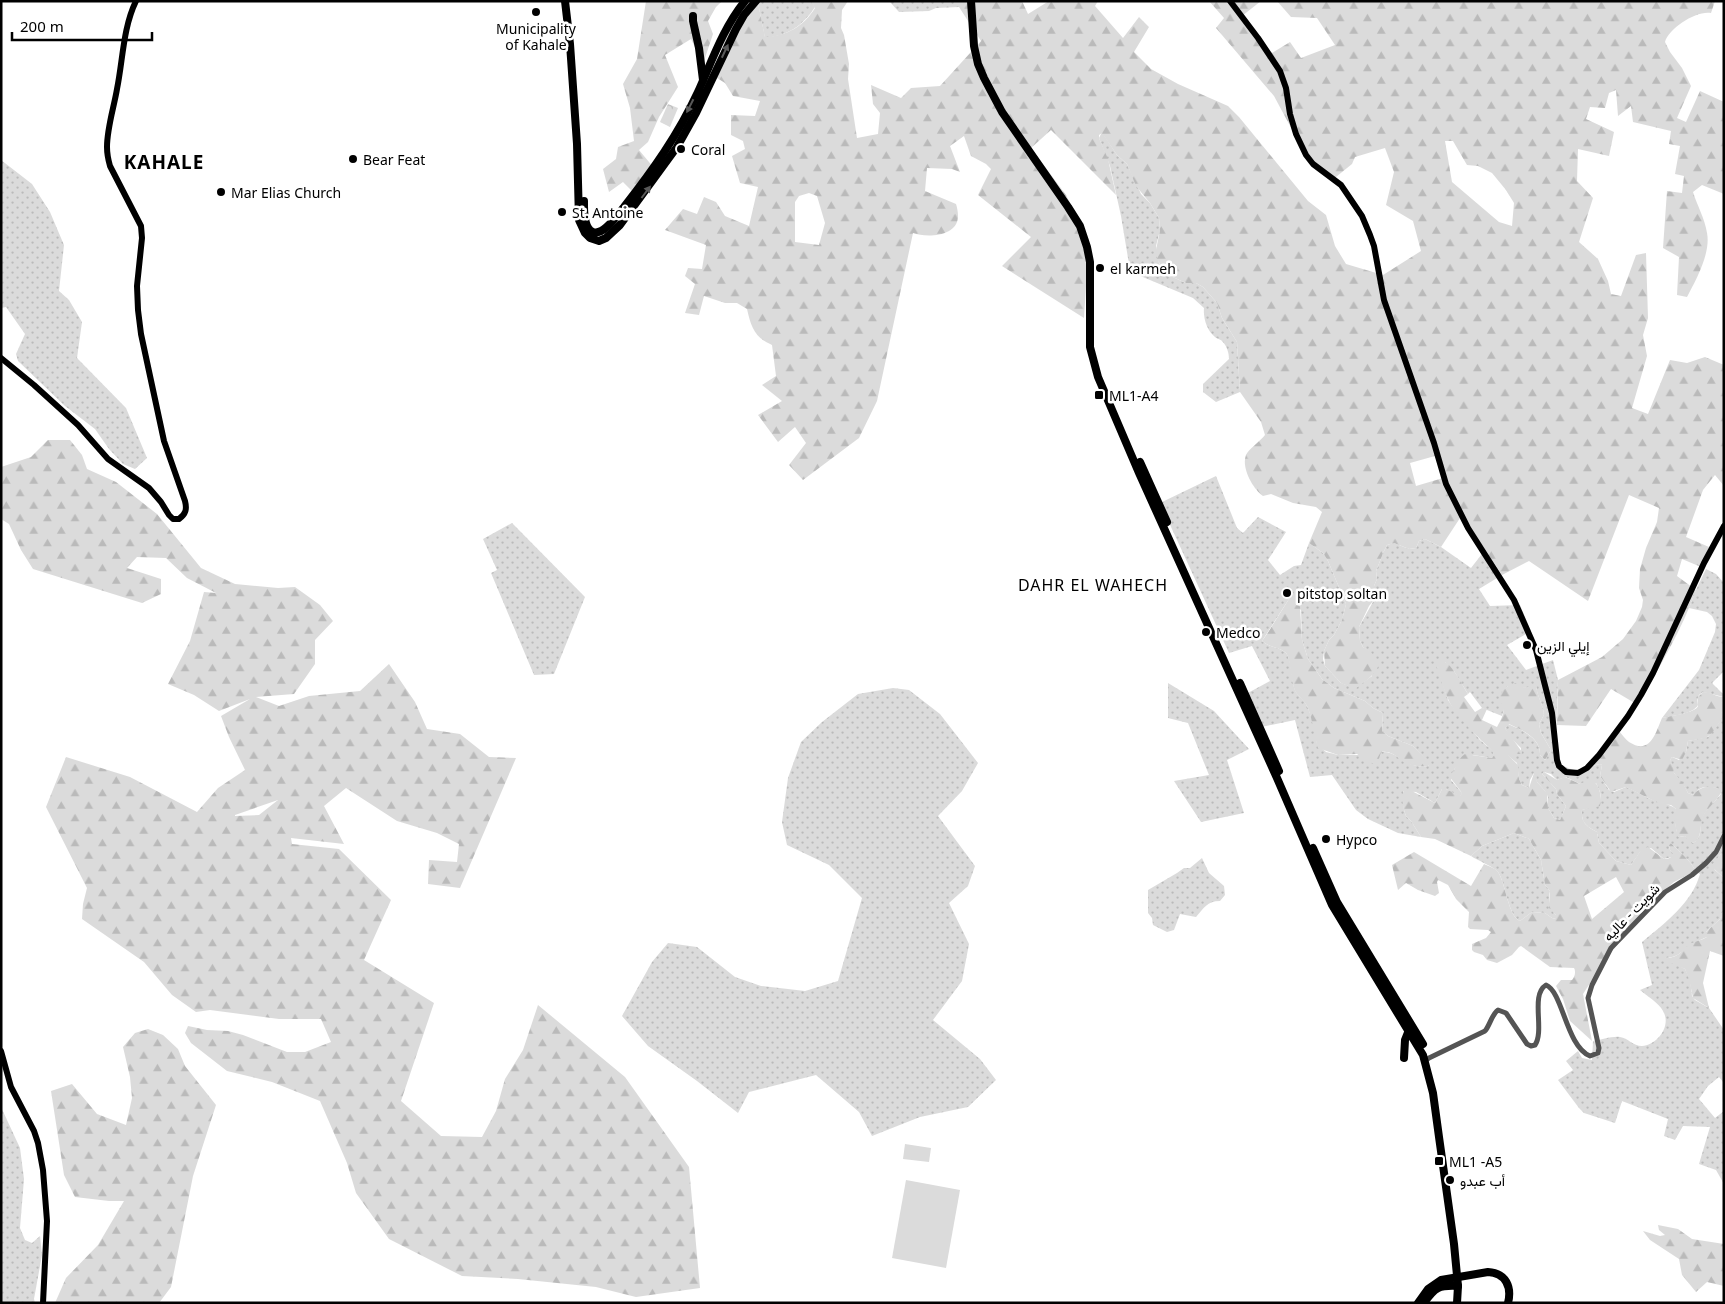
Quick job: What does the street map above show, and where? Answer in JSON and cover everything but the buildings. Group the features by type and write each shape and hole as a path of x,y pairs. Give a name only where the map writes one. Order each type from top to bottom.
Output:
{"highway":[{"path":"565,1 577,144 579,220 585,233 590,238 599,241 606,238 620,225 677,147 696,113 736,29 744,15 756,1"},
{"path":"570,1 585,216 587,226 596,233 606,229 647,177 678,131 716,50 732,19 745,1"},
{"path":"971,1 974,46 978,64 987,85 1002,112 1080,226 1089,255 1091,272 1090,347 1098,377 1139,473 1305,835"},
{"path":"975,1 980,54 990,82 1075,209 1091,241 1094,260 1093,341 1102,376 1305,835 1332,905 1419,1036 1436,1088 1454,1210 1460,1269 1459,1303"},
{"path":"702,80 699,51 692,21 693,16 707,70"},
{"path":"703,52 716,50"},
{"path":"1374,967 1427,1059 1454,1244 1459,1303"},
{"path":"1404,1058 1405,1040 1409,1030"},
{"path":"1418,1303 1428,1289 1441,1280 1482,1272 1492,1272 1505,1280 1510,1289 1508,1303"},
{"path":"1424,1303 1429,1295 1438,1287 1443,1285 1458,1286"}],"main road":[{"path":"1,358 78,425 108,459 149,488 173,519 182,517 186,508 185,501 164,441 139,322 137,286 142,238 141,226 110,166 108,157 108,140 125,35 136,1"},
{"path":"1230,1 1280,71 1286,88 1290,114 1296,134 1306,155 1314,164 1341,185 1362,216 1374,246 1384,300 1434,443 1446,484 1461,517 1514,600 1536,650 1552,713 1558,766 1566,772 1578,773 1587,768 1599,755 1632,709 1653,673 1689,594 1724,526"},
{"path":"1,1051 11,1087 34,1131 43,1170 47,1221 43,1303"}],"street":[{"name":"شويت - عاليه","path":"1427,1059 1484,1032 1490,1026 1498,1010 1506,1013 1526,1042 1534,1046 1538,1038 1539,994 1546,985 1555,994 1565,1019 1581,1049 1590,1056 1598,1053 1600,1048 1588,998 1592,985 1611,948 1665,892 1692,876 1706,863 1716,852 1724,836"}],"green space":[{"path":"646,1 722,1 708,21 713,34 703,64 691,39 665,55 678,87 659,117 648,142 639,150 654,168 635,194 623,182 609,192 603,169 616,159 618,147 634,141 630,108 623,84 637,59"},
{"path":"749,1 759,1 765,37 781,35 800,25 815,8 811,1 848,1 842,10 841,28 849,64 848,79 857,138 878,134 880,113 873,104 871,85 901,98 911,88 940,86 981,41 959,7 959,1 1022,1 1028,14 1049,1 1098,1 1095,6 1123,38 1139,17 1149,27 1134,52 1151,69 1178,84 1228,106 1308,201 1326,215 1335,246 1346,264 1383,275 1421,251 1413,221 1386,205 1394,172 1385,148 1355,157 1352,164 1331,181 1304,152 1274,96 1216,28 1224,18 1209,1 1261,1 1242,16 1272,53 1290,42 1301,58 1335,45 1317,18 1291,17 1277,1 1715,1 1711,13 1698,14 1684,21 1672,31 1665,42 1691,86 1677,118 1686,122 1700,91 1724,102 1724,194 1702,185 1693,192 1705,223 1708,241 1702,266 1687,297 1677,295 1679,257 1663,248 1667,191 1682,193 1684,176 1675,174 1680,146 1669,144 1671,131 1633,122 1631,106 1618,116 1616,90 1609,93 1605,108 1590,107 1586,119 1614,132 1609,156 1578,149 1577,181 1593,198 1579,242 1598,259 1608,281 1611,294 1621,296 1636,255 1646,253 1648,318 1643,335 1647,356 1632,408 1648,414 1670,360 1687,363 1705,357 1724,365 1724,486 1715,475 1703,490 1686,537 1709,547 1701,567 1682,559 1677,576 1696,590 1677,634 1638,705 1611,689 1586,726 1557,725 1558,680 1602,657 1623,639 1636,621 1642,607 1643,600 1639,588 1640,569 1646,548 1657,522 1659,508 1629,495 1588,601 1529,561 1502,575 1462,515 1441,547 1425,539 1419,541 1416,548 1409,549 1394,543 1387,545 1376,571 1377,579 1374,586 1374,600 1359,627 1360,641 1363,647 1370,651 1379,664 1375,672 1355,689 1341,683 1325,666 1324,651 1342,620 1346,604 1328,561 1323,553 1309,543 1322,512 1316,507 1293,503 1271,494 1263,496 1249,478 1245,466 1246,455 1265,435 1261,422 1240,392 1237,342 1222,318 1217,303 1203,287 1196,283 1186,283 1163,271 1157,258 1156,250 1160,230 1159,218 1136,186 1127,164 1117,155 1102,133 1099,135 1099,138 1108,159 1116,195 1051,130 1031,148 1066,195 1089,240 1084,318 1002,266 1031,237 978,195 991,169 971,156 964,136 950,146 960,172 952,169 927,168 925,191 956,204 957,223 947,232 940,234 919,235 913,233 877,401 859,438 803,480 789,465 806,443 795,427 778,442 758,415 782,401 762,385 776,376 772,345 761,339 752,326 747,309 737,303 725,303 704,296 699,315 685,313 695,284 685,276 688,268 702,269 706,245 665,230 683,209 697,214 704,197 716,202 725,216 749,226 758,187 740,183 732,156 745,149 743,141 731,135 731,115 755,116 760,101 733,96 725,83 717,78 724,42 740,11","holes":["1445,141 1453,141 1467,165 1478,166 1492,173 1506,190 1514,203 1512,226 1499,222 1452,182","809,193 817,196 825,223 819,245 795,242 795,202 799,196","1435,456 1443,478 1416,486 1410,463"]},
{"path":"759,1 811,1 815,7 805,20 794,29 780,35 765,38"},
{"path":"889,1 959,1 959,7 899,12"},
{"path":"668,104 678,108 670,127 660,122"},
{"path":"1102,132 1117,155 1127,164 1141,194 1150,203 1159,218 1160,230 1156,246 1159,263 1163,271 1186,283 1196,283 1203,287 1217,303 1222,318 1237,342 1240,392 1216,402 1203,392 1203,384 1229,359 1225,345 1208,328 1204,308 1193,298 1138,275 1129,264 1110,166 1099,138"},
{"path":"1,160 32,184 50,212 64,245 59,291 69,300 82,322 77,358 126,408 147,458 135,469 123,464 109,449 95,429 65,406 18,361 16,354 25,334 6,307 1,308"},
{"path":"48,440 70,440 82,455 87,469 116,482 157,514 201,568 235,584 278,588 295,587 320,605 333,621 315,640 315,664 294,694 256,697 279,706 309,696 360,691 389,664 415,702 427,729 460,734 489,757 516,758 460,888 428,884 429,860 457,862 459,844 437,833 397,821 346,788 324,806 344,844 291,838 292,844 339,849 391,900 364,960 434,1003 401,1101 441,1136 482,1137 496,1111 505,1079 523,1050 538,1005 625,1077 689,1167 700,1288 636,1297 596,1287 518,1279 462,1276 389,1239 356,1193 347,1163 320,1101 272,1082 227,1071 191,1043 185,1033 188,1026 207,1030 228,1031 287,1052 305,1052 331,1042 321,1019 279,1019 210,1010 196,1012 172,995 144,962 82,919 87,888 46,807 66,757 130,777 197,812 218,788 245,770 221,716 250,699 219,711 194,695 168,684 190,641 204,592 216,593 187,578 166,558 137,557 127,568 161,579 161,594 142,603 33,569 21,550 9,524 1,519 1,467 31,457","holes":["278,800 259,815 235,816"]},
{"path":"1216,476 1237,528 1243,533 1258,517 1286,532 1268,560 1280,575 1294,566 1301,565 1309,543 1323,553 1346,604 1342,620 1329,640 1323,659 1325,666 1341,683 1355,688 1372,676 1370,652 1363,647 1360,641 1359,627 1374,600 1374,586 1377,579 1376,571 1387,545 1394,543 1409,549 1416,548 1419,541 1425,539 1441,547 1471,568 1485,550 1502,575 1479,589 1490,606 1520,605 1531,631 1507,645 1526,670 1553,660 1558,680 1555,759 1567,768 1576,770 1600,764 1602,765 1600,776 1609,790 1614,792 1626,787 1650,799 1673,807 1676,809 1677,834 1679,837 1685,836 1693,843 1699,836 1704,814 1721,794 1717,788 1706,787 1701,788 1693,795 1688,793 1674,773 1670,760 1672,757 1679,760 1686,752 1688,741 1708,737 1724,716 1724,854 1721,854 1713,865 1715,870 1724,878 1724,912 1720,919 1706,932 1707,937 1691,945 1676,956 1665,958 1685,969 1690,979 1692,996 1695,1000 1709,1008 1724,1030 1724,1083 1719,1077 1708,1086 1699,1099 1715,1118 1724,1111 1724,1184 1716,1170 1699,1164 1710,1127 1683,1126 1675,1140 1664,1136 1668,1119 1622,1101 1615,1123 1584,1113 1558,1080 1573,1070 1566,1061 1578,1051 1582,1058 1592,1060 1593,1041 1620,1037 1642,1046 1653,1042 1661,1034 1666,1023 1663,1011 1656,1002 1640,990 1652,985 1642,942 1677,912 1691,894 1700,874 1695,871 1689,861 1671,843 1669,845 1670,850 1674,854 1672,857 1664,859 1651,848 1640,852 1631,865 1616,861 1599,843 1597,832 1587,826 1582,818 1582,810 1598,805 1600,802 1600,794 1596,783 1580,784 1566,777 1557,780 1551,774 1544,772 1542,774 1556,789 1557,794 1566,806 1560,820 1554,818 1548,808 1548,797 1537,782 1534,773 1530,780 1529,788 1522,785 1519,779 1517,763 1506,754 1521,754 1521,748 1510,737 1505,728 1508,724 1530,735 1537,744 1540,755 1545,760 1551,750 1541,733 1539,724 1544,715 1536,686 1525,688 1508,686 1503,691 1501,701 1504,708 1502,716 1482,708 1470,692 1468,694 1454,671 1445,662 1439,672 1448,700 1480,740 1493,751 1494,755 1492,758 1473,755 1455,768 1451,780 1462,793 1460,797 1446,789 1442,789 1435,803 1416,792 1403,791 1406,816 1421,837 1398,833 1368,819 1356,810 1332,775 1310,777 1295,720 1261,727 1246,694 1270,681 1252,646 1229,653 1160,503","holes":["1289,599 1301,610 1302,640 1308,659 1322,679 1334,688 1365,701 1383,713 1382,731 1388,736 1413,746 1430,763 1428,766 1412,765 1388,752 1381,752 1379,755 1338,755 1326,752 1317,744 1309,710 1298,695 1293,684 1288,656 1284,651 1262,641"]},
{"path":"512,523 585,597 554,674 534,675 491,573 497,570 483,539"},
{"path":"1706,569 1716,574 1724,583 1724,671 1712,683 1724,693 1724,697 1703,692 1697,700 1698,705 1691,711 1662,718 1699,670 1715,632 1716,624 1712,616 1707,612 1689,608"},
{"path":"1289,599 1296,601 1300,607 1302,640 1308,659 1322,679 1334,688 1365,701 1383,713 1382,731 1388,736 1413,746 1431,763 1428,766 1409,765 1387,752 1381,752 1378,762 1374,764 1357,754 1338,755 1318,748 1307,706 1294,688 1286,653 1262,641"},
{"path":"1442,660 1450,666 1468,694 1464,697 1475,712 1482,708 1487,709 1482,720 1497,727 1503,712 1499,698 1503,690 1515,683 1525,688 1536,685 1544,715 1539,724 1541,733 1551,750 1545,760 1540,755 1537,744 1530,735 1509,724 1505,728 1522,752 1521,754 1507,754 1518,765 1519,779 1522,785 1529,788 1534,773 1536,773 1537,782 1547,793 1548,808 1554,818 1560,820 1566,806 1557,794 1556,789 1542,774 1544,772 1557,780 1565,777 1580,784 1588,780 1594,781 1600,792 1600,806 1582,810 1582,818 1587,826 1597,832 1599,843 1616,861 1631,865 1641,850 1648,847 1664,859 1668,858 1673,854 1669,845 1671,843 1694,868 1695,871 1674,882 1651,902 1605,960 1583,994 1592,1041 1570,1021 1563,999 1556,986 1561,980 1572,980 1575,974 1574,968 1550,967 1521,946 1512,955 1497,963 1487,960 1483,955 1472,950 1472,944 1486,938 1491,932 1488,930 1470,929 1468,927 1469,912 1456,899 1448,885 1438,880 1439,893 1435,896 1406,883 1398,890 1392,865 1414,852 1471,886 1484,864 1493,868 1501,877 1510,906 1516,918 1520,921 1532,912 1545,913 1556,919 1556,915 1549,908 1550,891 1545,885 1541,860 1529,839 1514,833 1482,846 1471,856 1435,839 1421,837 1406,816 1402,799 1404,787 1435,803 1442,789 1460,796 1462,793 1449,776 1460,759 1465,754 1492,758 1494,755 1450,704 1436,665","holes":["1616,877 1624,892 1592,919 1584,896"]},
{"path":"1168,683 1214,711 1249,749 1227,760 1244,813 1201,822 1174,781 1209,775 1188,723 1168,718"},
{"path":"893,688 909,690 940,714 978,763 962,791 938,816 975,866 968,886 949,903 969,944 962,981 933,1020 980,1059 996,1080 968,1107 920,1117 872,1136 859,1112 816,1075 749,1092 738,1113 648,1046 622,1016 652,962 668,943 697,947 735,977 761,986 805,991 838,981 862,898 829,865 787,845 782,822 788,778 801,742 822,722 858,694"},
{"path":"1703,692 1724,697 1724,716 1706,738 1688,741 1682,760 1672,757 1670,760 1674,773 1683,783 1688,793 1693,795 1706,787 1714,787 1722,791 1705,814 1702,820 1700,835 1693,843 1685,836 1679,837 1677,835 1674,816 1676,809 1671,805 1660,804 1626,787 1611,792 1600,776 1602,765 1591,766 1618,730 1629,742 1636,746 1648,744 1655,735 1662,718 1693,711 1698,706 1698,697"},
{"path":"1514,833 1529,839 1541,860 1545,885 1550,891 1550,904 1556,919 1545,913 1532,912 1520,921 1513,913 1498,872 1471,856 1482,846"},
{"path":"1721,854 1724,854 1724,878 1711,866"},
{"path":"1202,858 1209,873 1224,886 1225,895 1220,901 1212,902 1206,906 1196,917 1180,914 1174,930 1167,932 1153,925 1152,918 1148,913 1148,890 1184,868 1190,868"},
{"path":"1724,912 1724,956 1710,951 1703,983 1709,1008 1693,998 1685,969 1666,961 1664,958 1674,957 1692,943 1707,937 1705,935 1706,932 1720,919 1721,913"},
{"path":"148,1029 163,1035 178,1049 185,1066 216,1105 193,1176 171,1287 159,1303 55,1303 66,1278 98,1245 124,1201 75,1197 64,1175 51,1091 72,1084 97,1114 126,1125 132,1098 130,1077 123,1047 135,1033"},
{"path":"1,1107 20,1148 24,1179 20,1228 25,1240 32,1243 40,1236 42,1255 34,1299 35,1303 1,1303"},
{"path":"905,1144 931,1148 929,1162 903,1159"},
{"path":"906,1180 960,1190 946,1268 892,1258"},
{"path":"1658,1225 1678,1229 1692,1239 1724,1244 1724,1286 1707,1282 1696,1292 1682,1275 1679,1259 1650,1240 1643,1231 1660,1236 1665,1235 1659,1230"}],"place":[{"name":"Municipality of Kahale","path":"536,12"},
{"name":"Coral","path":"681,149"},
{"name":"Bear Feat","path":"353,159"},
{"name":"Mar Elias Church","path":"221,192"},
{"name":"St. Antoine","path":"562,212"},
{"name":"el karmeh","path":"1100,268"},
{"name":"ML1-A4","path":"1099,395"},
{"name":"pitstop soltan","path":"1287,593"},
{"name":"Medco","path":"1206,632"},
{"name":"إيلي الزين","path":"1527,645"},
{"name":"Hypco","path":"1326,839"},
{"name":"ML1 -A5","path":"1439,1161"},
{"name":"أب عبدو","path":"1450,1180"}],"district":[{"name":"KAHALE","path":"164,162"},
{"name":"DAHR EL WAHECH","path":"1093,585"}]}
